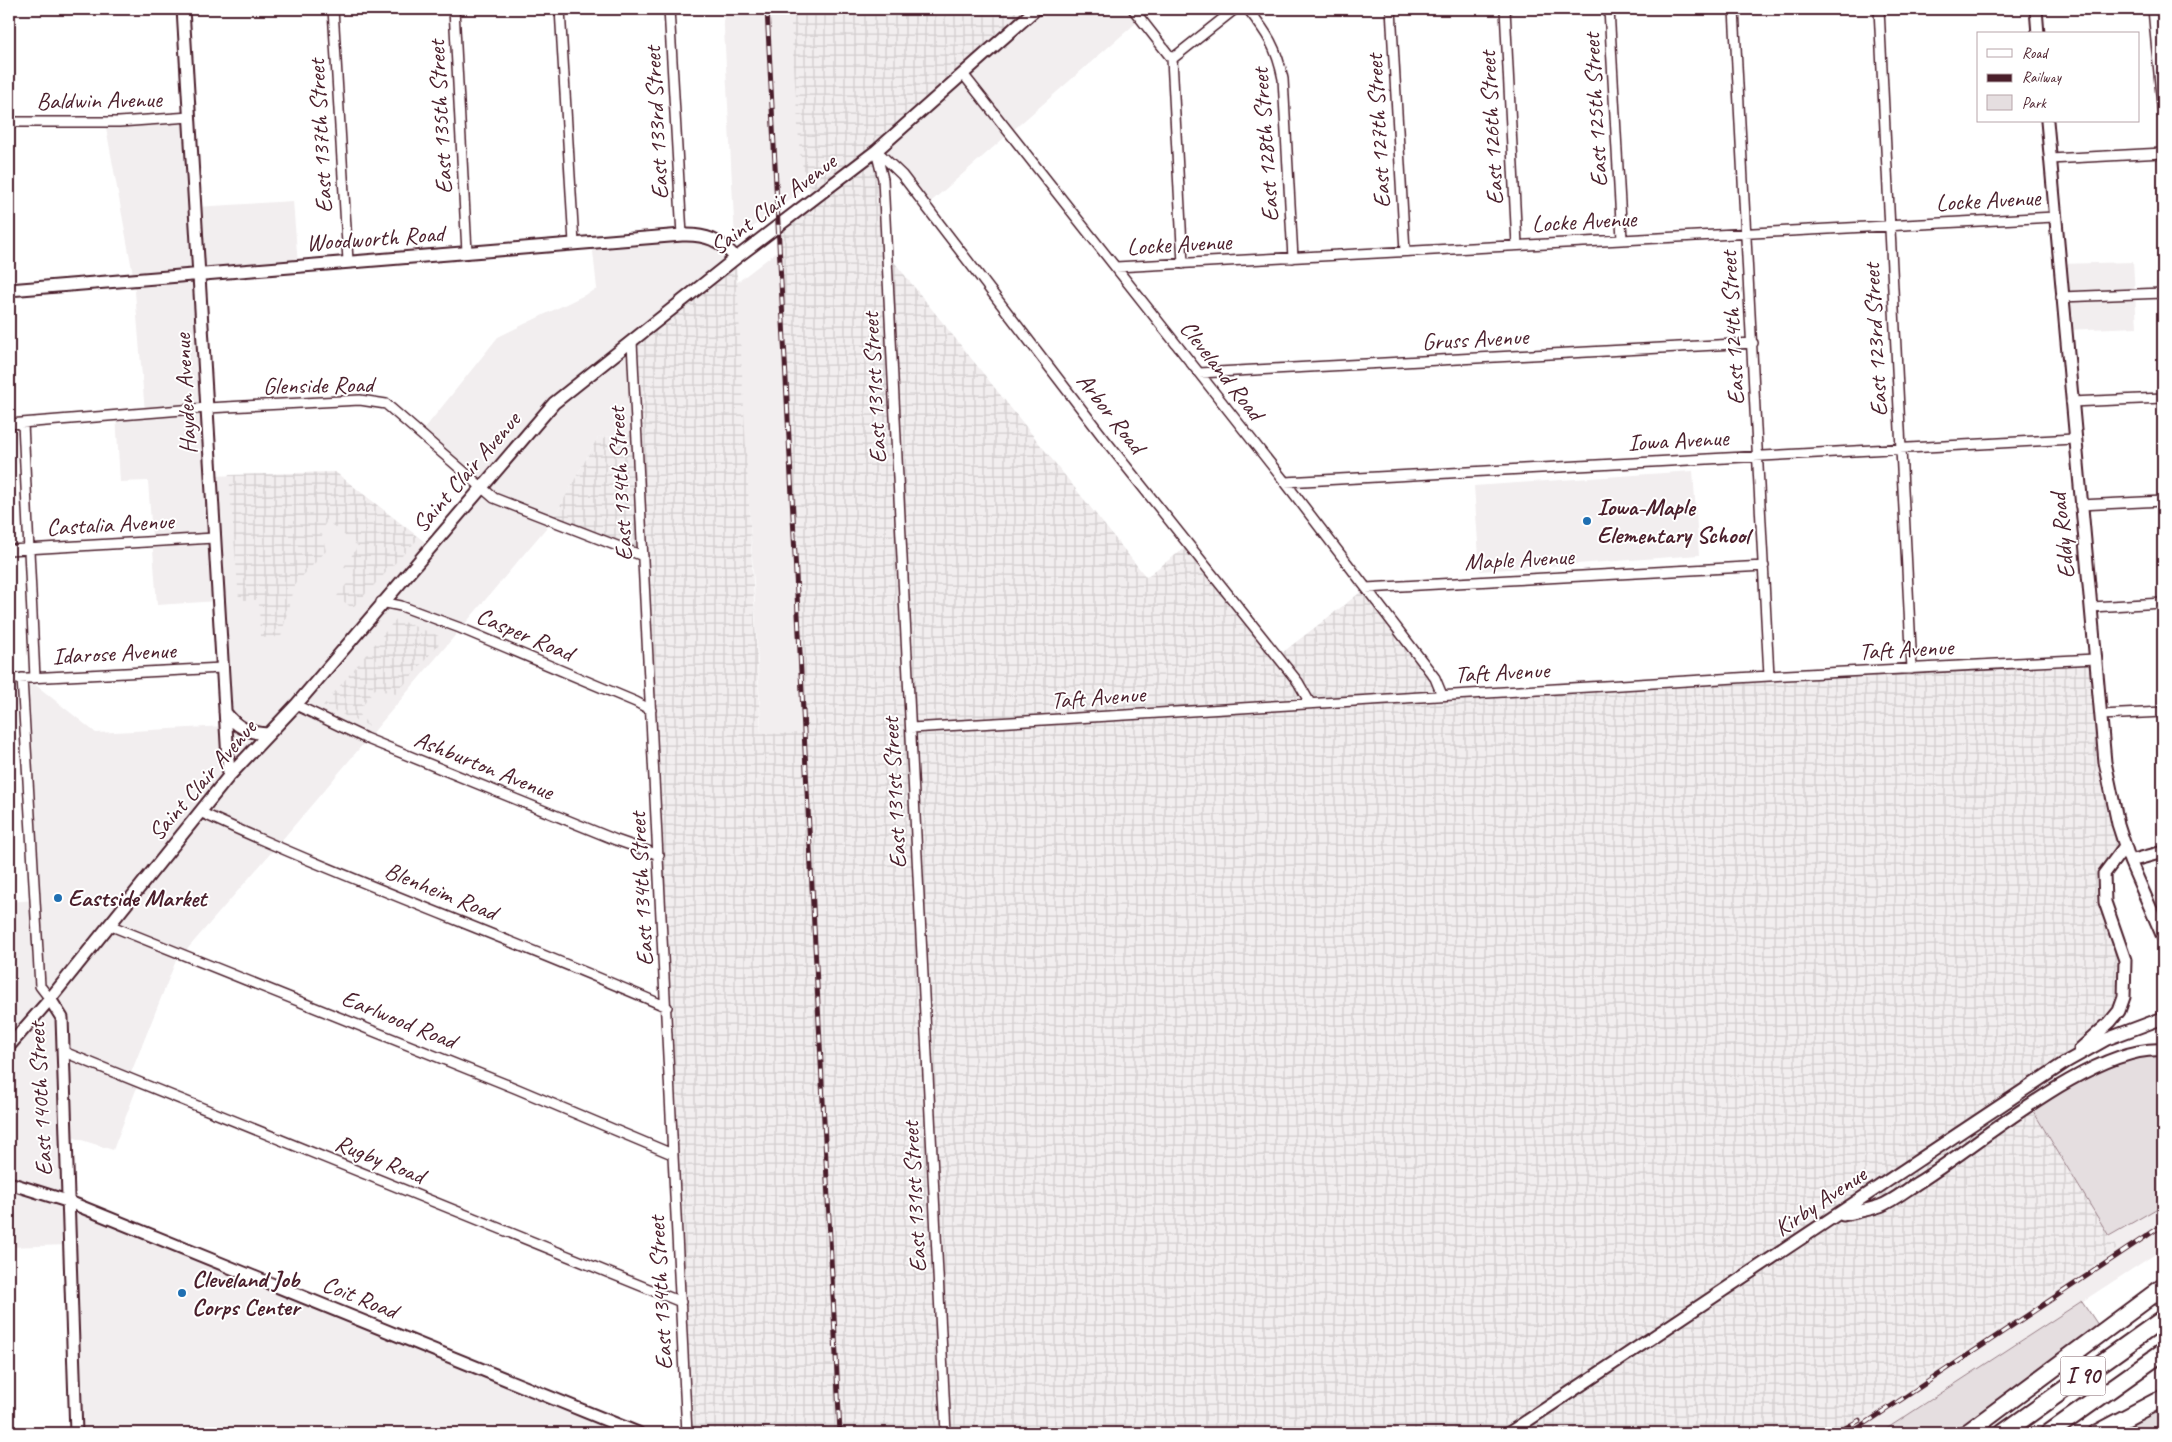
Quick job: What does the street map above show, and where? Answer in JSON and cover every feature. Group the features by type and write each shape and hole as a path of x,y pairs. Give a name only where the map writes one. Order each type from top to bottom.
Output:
{"highway":[{"path":"1967,1433 2163,1287"},
{"name":"I 90","path":"2003,1433 2163,1319"},
{"name":"I 90","path":"2049,1433 2163,1352"},
{"path":"2097,1433 2163,1398"}],"street":[{"name":"Hayden Avenue","path":"183,9 229,776"},
{"name":"East 137th Street","path":"333,9 348,261"},
{"name":"East 135th Street","path":"454,9 467,252"},
{"path":"560,9 574,244"},
{"name":"East 133rd Street","path":"669,9 682,235"},
{"name":"Saint Clair Avenue","path":"9,1046 50,999 229,776 296,705 381,602 482,488 554,402 736,258 876,151 1036,9"},
{"path":"1132,9 1172,60 1183,264"},
{"path":"1172,60 1235,9"},
{"name":"East 128th Street","path":"1248,9 1268,34 1278,56 1283,79 1293,258"},
{"name":"East 127th Street","path":"1391,9 1405,251"},
{"name":"East 126th Street","path":"1505,9 1517,245"},
{"name":"East 125th Street","path":"1609,9 1622,239"},
{"name":"East 124th Street","path":"1734,9 1770,676"},
{"name":"East 123rd Street","path":"1879,9 1912,669"},
{"path":"2036,9 2038,32"},
{"path":"2153,9 2163,116"},
{"name":"Cleveland Road","path":"963,74 1285,482 1435,678 1442,695"},
{"name":"Baldwin Avenue","path":"9,122 119,122 190,117"},
{"name":"Eddy Road","path":"2047,122 2061,297 2105,762 2111,795 2130,862 2163,937"},
{"name":"Arbor Road","path":"876,151 902,175 1106,441 1298,682 1310,703"},
{"name":"East 131st Street","path":"876,151 883,185 946,1433"},
{"path":"2050,159 2163,153"},
{"name":"Locke Avenue","path":"1116,267 2054,216"},
{"name":"Woodworth Road","path":"9,290 198,273 695,234 710,238 726,247 736,258"},
{"path":"2061,297 2163,293"},
{"name":"East 134th Street","path":"632,342 687,1433"},
{"name":"Gruss Avenue","path":"1199,373 1753,343"},
{"path":"2071,402 2163,398"},
{"name":"Glenside Road","path":"9,424 207,408 360,400 386,404 494,498 643,556"},
{"path":"23,423 35,678"},
{"name":"Iowa Avenue","path":"1285,482 2074,439"},
{"path":"2080,506 2163,501"},
{"name":"Castalia Avenue","path":"9,550 214,538"},
{"name":"Maple Avenue","path":"1366,588 1764,566"},
{"name":"Casper Road","path":"381,602 401,606 460,628 651,710"},
{"path":"2091,607 2163,604"},
{"name":"Taft Avenue","path":"911,728 1442,695 2096,659"},
{"name":"Idarose Avenue","path":"9,679 222,668"},
{"name":"East 140th Street","path":"22,678 40,986 62,1018 76,1433"},
{"name":"Ashburton Avenue","path":"296,705 366,738 616,840 659,855"},
{"path":"225,712 238,727 254,734 268,734"},
{"path":"2101,715 2163,712"},
{"name":"Blenheim Road","path":"200,812 276,847 566,964 667,1007"},
{"path":"2066,1062 2110,1022 2119,1011 2124,997 2125,960 2105,902 2104,874 2125,846"},
{"path":"2130,862 2163,852"},
{"name":"Earlwood Road","path":"109,925 516,1088 672,1154"},
{"name":"Kirby Avenue","path":"1508,1433 2066,1062 2107,1040 2163,1018"},
{"path":"1836,1216 1881,1206 1932,1174 2050,1093 2102,1062 2151,1049 2163,1050"},
{"name":"Rugby Road","path":"64,1052 681,1302"},
{"name":"Coit Road","path":"9,1183 67,1201 638,1433"}],"shaded area":[{"path":"723,9 791,9 819,178 735,240"},
{"path":"790,9 1036,9 877,151 887,253 1146,577 1189,545 1278,656 1366,588 1442,695 2095,659 2105,762 2125,846 2104,874 2105,902 2125,960 2119,1011 2066,1062 2021,1092 2117,1249 1841,1433 687,1433 643,556 552,521 598,437 637,435 632,342 736,258 761,734 804,733 778,225 812,200 800,156"},
{"path":"1036,9 1152,9 926,206 876,151"},
{"path":"190,117 196,207 293,201 298,265 199,274 211,476 335,472 430,546 481,487 421,433 498,337 597,289 592,242 695,234 736,258 637,435 598,437 552,521 276,847 183,954 179,953 129,1078 139,1082 113,1150 66,1135 67,1201 638,1433 76,1433 68,1245 9,1247 9,902 35,900 22,678 27,678 96,733 225,726 218,601 157,605 148,481 120,482 116,415 145,413 134,280 105,122"},
{"path":"805,230 824,560 784,1191 754,586 735,284"},
{"path":"2133,262 2137,327 2064,330 2058,264"},
{"name":"Iowa-Maple Elementary School","path":"1693,471 1699,555 1480,571 1474,486"},
{"path":"335,472 419,538 352,608 337,596 354,575 344,567 358,546 327,521 321,530 326,551 294,585 281,637 260,638 259,600 239,600 229,475"},
{"path":"396,619 444,638 396,694 375,689 358,712 369,726 323,706"},
{"path":"2163,1201 2163,1249 1880,1433 1808,1433"}],"green space":[{"path":"2163,1050 2163,1205 2109,1236 2030,1106 2102,1062"},
{"path":"2082,1301 2102,1331 1967,1433 1880,1433"},
{"path":"2163,1398 2163,1433 2097,1433"}],"railway":[{"path":"767,9 840,1433"},
{"path":"1851,1433 2163,1225"},
{"path":"1836,1433 1860,1420"}],"place":[{"name":"Iowa-Maple Elementary School","path":"1587,521"},
{"name":"Eastside Market","path":"58,898"},
{"name":"Cleveland Job Corps Center","path":"182,1293"}]}
